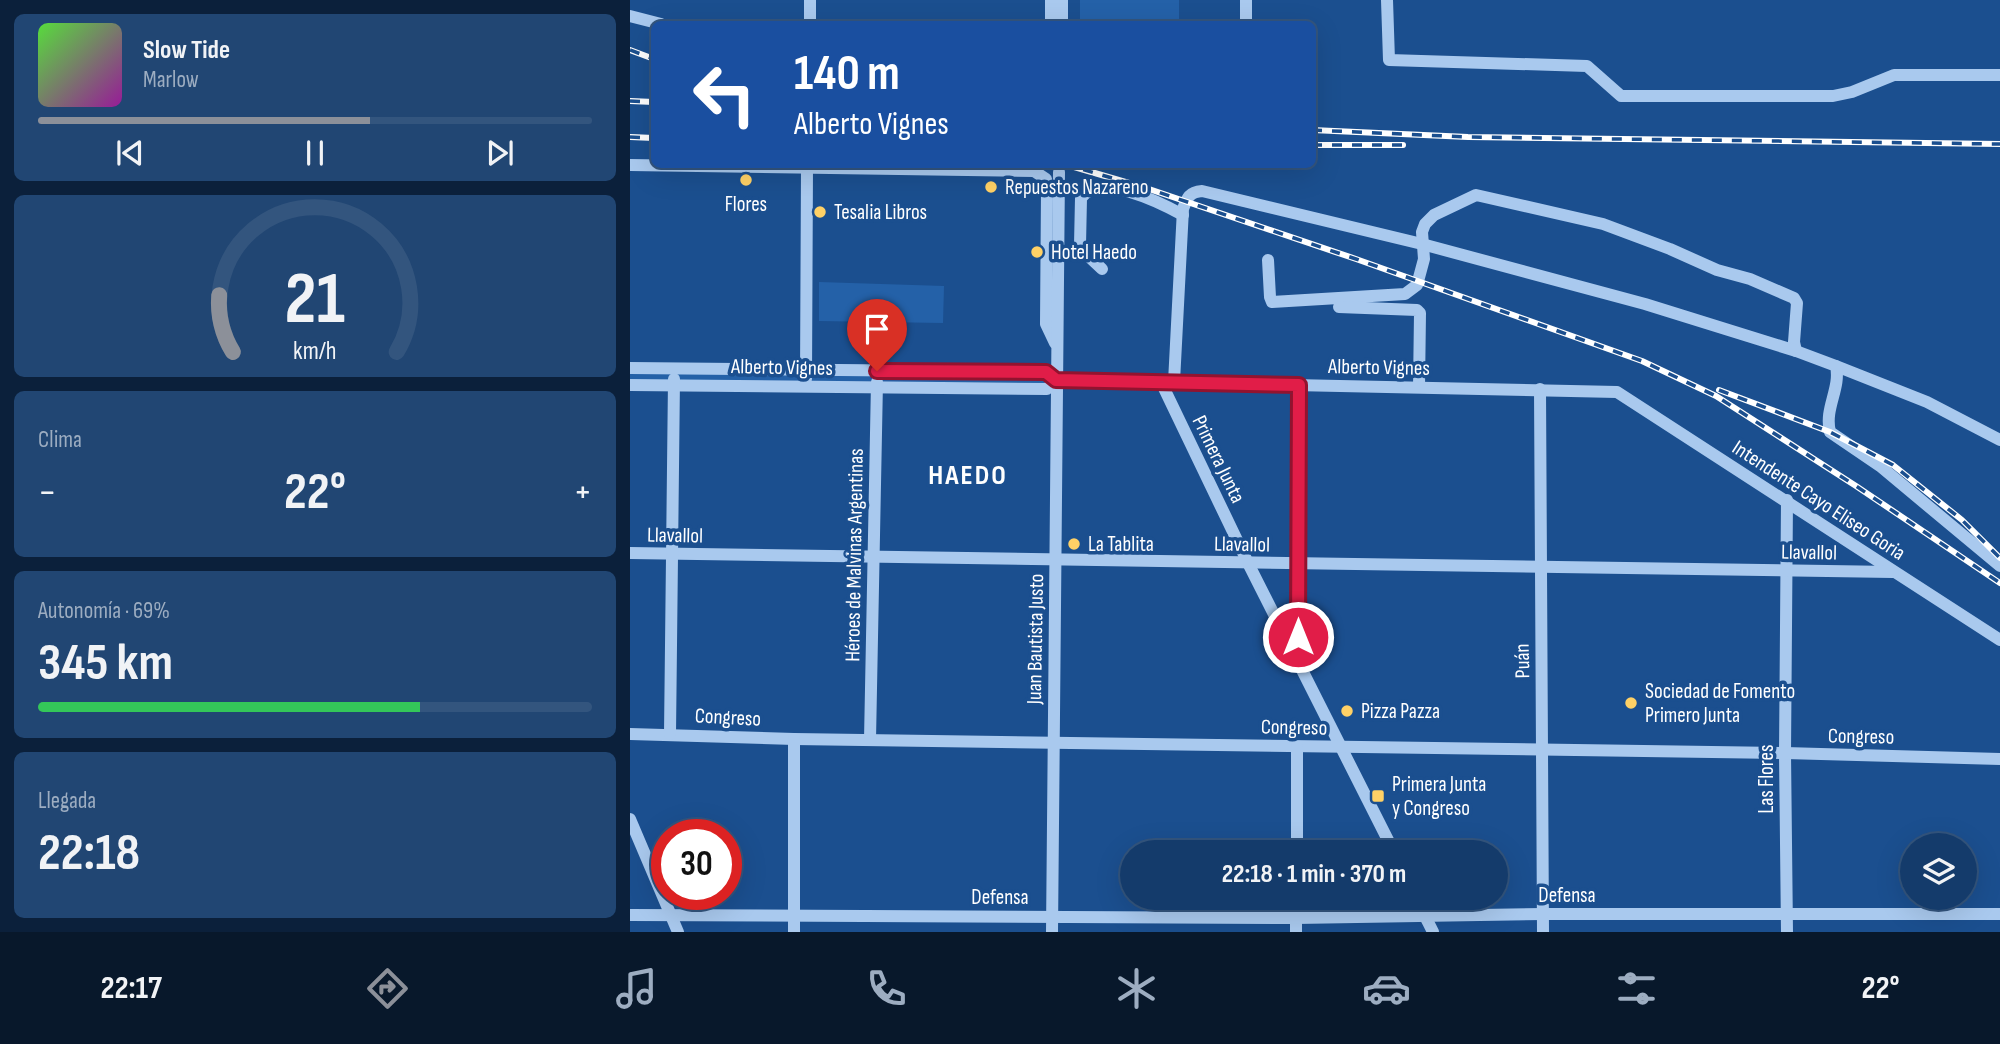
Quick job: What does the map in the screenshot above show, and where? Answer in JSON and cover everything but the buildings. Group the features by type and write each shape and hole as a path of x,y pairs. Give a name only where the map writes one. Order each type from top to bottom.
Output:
{"street":[{"path":"810,0 810,21"},
{"path":"1051,0 1051,21"},
{"path":"1062,0 1062,21"},
{"path":"1246,0 1246,21"},
{"path":"1387,0 1390,60 1587,66 1621,96 1833,96 1852,92 1894,75 2000,75"},
{"path":"630,16 651,21"},
{"path":"630,165 651,165"},
{"path":"806,386 807,168"},
{"name":"Juan Bautista Justo","path":"852,168 1034,172 1046,179 1046,324 1056,346"},
{"name":"Juan Bautista Justo","path":"1052,932 1059,172"},
{"path":"1102,269 1080,245 1082,198 1089,190 1105,188 1133,193 1183,215"},
{"path":"1168,382 1183,215 1188,196 1194,191 1202,191 1422,244 1645,304 1796,351 1927,402 2000,440"},
{"path":"1268,260 1272,302 1405,294 1418,285 1424,259 1422,232 1425,224 1434,215 1476,195 1603,224 1717,270 1750,279 1794,299 1797,303 1794,342 1796,351"},
{"path":"1339,307 1417,310 1420,313 1419,387"},
{"path":"1836,366 1838,376 1828,412 1830,432 1880,466 2000,566"},
{"name":"Alberto Vignes","path":"630,368 1046,372 1056,380 1617,392"},
{"path":"670,734 674,368"},
{"name":"Héroes de Malvinas Argentinas","path":"870,740 877,371"},
{"name":"Alberto Vignes","path":"630,384 1047,389 1056,380"},
{"name":"Primera Junta","path":"1168,382 1248,563 1388,840"},
{"path":"1298,661 1299,385"},
{"name":"Puán","path":"1540,389 1543,932"},
{"name":"Intendente Cayo Eliseo Goria","path":"1617,392 2000,640"},
{"name":"Las Flores","path":"1787,500 1787,932"},
{"name":"Llavallol","path":"630,553 1895,572"},
{"name":"Congreso","path":"630,734 1053,744 2000,758"},
{"path":"794,739 794,932"},
{"path":"1297,747 1297,840"},
{"path":"630,819 678,932"},
{"path":"1296,910 1296,932"},
{"path":"1422,910 1433,932"},
{"name":"Defensa","path":"630,915 1296,918 1543,914 2000,914"}],"shaded area":[{"path":"1080,0 1179,0 1179,21 1080,21"},
{"path":"819,282 944,286 943,323 819,321"},
{"path":"630,372 1042,377 1046,381 630,380"}],"railway":[{"path":"630,50 651,58"},
{"path":"630,101 651,102"},
{"path":"1316,130 1468,137 2000,144"},
{"path":"630,137 651,138"},
{"path":"1316,145 1403,145"},
{"path":"1078,168 1146,188 1356,259 1642,361 1716,396 2000,583"},
{"path":"1719,390 1830,432 1893,465 1962,520 2000,558"}],"place":[{"name":"Flores","path":"746,180"},
{"name":"Repuestos Nazareno","path":"991,187"},
{"name":"Tesalia Libros","path":"820,212"},
{"name":"Hotel Haedo","path":"1037,252"},
{"name":"La Tablita","path":"1074,544"},
{"name":"Sociedad de Fomento Primero Junta","path":"1631,703"},
{"name":"Pizza Pazza","path":"1347,711"},
{"name":"Primera Junta y Congreso","path":"1378,796"}],"district":[{"name":"HAEDO","path":"968,474"}],"route":[{"path":"877,371 1046,372 1056,380 1299,385 1298,637"}]}
